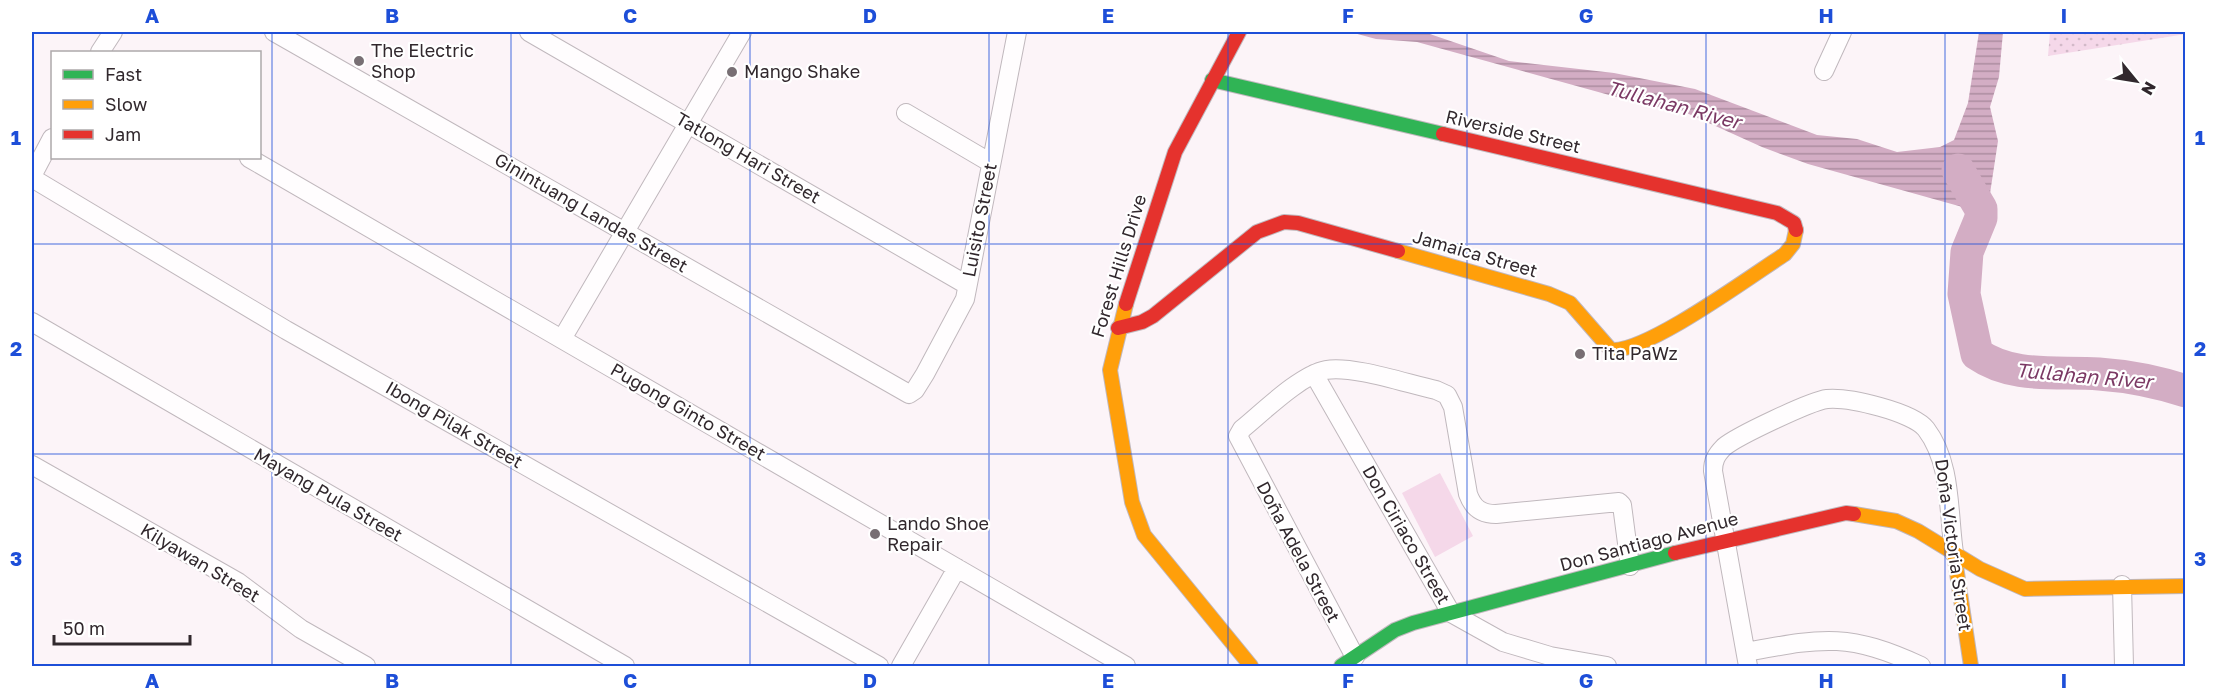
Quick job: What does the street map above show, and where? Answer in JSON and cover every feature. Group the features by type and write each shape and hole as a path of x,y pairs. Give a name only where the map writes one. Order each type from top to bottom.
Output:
{"street":[{"path":"101,51 113,32"},
{"name":"Ginintuang Landas Street","path":"274,32 909,394"},
{"name":"Tatlong Hari Street","path":"529,32 967,285"},
{"path":"562,339 742,32"},
{"name":"Luisito Street","path":"909,394 915,390 960,312 1017,32"},
{"name":"Forest Hills Drive","path":"1239,32 1175,152 1118,328 1110,370 1136,519 1154,550 1251,666"},
{"path":"1824,71 1842,32"},
{"name":"Riverside Street","path":"1212,80 1777,213 1794,223 1797,233"},
{"path":"906,113 991,163"},
{"path":"32,177 51,140"},
{"name":"Pugong Ginto Street","path":"251,159 1126,666"},
{"name":"Ibong Pilak Street","path":"32,177 286,330 879,666"},
{"name":"Jamaica Street","path":"1118,328 1142,322 1153,316 1257,232 1284,222 1298,223 1549,294 1570,303 1611,350 1623,351 1652,339 1780,258 1793,244 1797,233"},
{"name":"Mayang Pula Street","path":"32,322 625,666"},
{"path":"1314,374 1326,370 1353,372 1442,392 1451,400 1453,407 1468,494 1475,508 1488,514 1496,514 1619,502 1622,505 1630,566"},
{"name":"Doña Adela Street","path":"1314,374 1242,429 1238,436 1352,663"},
{"name":"Don Ciriaco Street","path":"1314,374 1451,613 1503,642 1550,657 1607,666"},
{"name":"Doña Victoria Street","path":"1725,540 1713,471 1714,459 1725,446 1811,402 1829,399 1851,401 1907,415 1925,427 1939,448 1946,481 1971,666"},
{"name":"Kilyawan Street","path":"32,465 238,582 301,629 366,666"},
{"name":"Don Santiago Avenue","path":"1352,663 1395,630 1725,540 1828,516 1866,513 1900,521 2001,581 2025,589 2122,585 2186,586"},
{"path":"1725,540 1747,659 1804,641 1846,640 1887,651 1921,666"},
{"path":"901,666 957,567"},
{"path":"2122,585 2124,666"}],"shaded area":[{"path":"2050,32 2185,32 2186,34 2048,56"},
{"path":"1440,473 1473,536 1435,557 1402,493"}],"water":[{"path":"1350,32 1424,32 1509,61 1614,73 1695,89 1817,135 1857,139 1897,152 1940,147 1954,140 1968,103 1979,32 2003,32 1999,77 1990,107 1998,141 1989,200 1981,209 1966,208 1808,164 1762,147 1680,110 1649,106 1417,42 1376,39"}],"waterway":[{"name":"Tullahan River","path":"1958,170 1981,209 1981,218 1967,252 1964,294 1977,354 1991,362 2020,371 2121,376 2186,391"}],"traffic: fast":[{"path":"1212,80 1443,134"},
{"path":"1341,666 1395,630 1413,623 1675,553"}],"traffic: slow":[{"path":"1398,251 1549,294 1570,303 1611,350 1627,348 1648,339 1724,295 1785,254 1793,244 1796,230"},
{"path":"1126,304 1110,370 1132,502 1144,535 1251,666"},
{"path":"1854,514 1896,521 1918,531 1980,569 2025,589 2186,586"},
{"path":"1954,553 1971,666"}],"traffic: jam":[{"path":"1126,304 1175,152 1239,32"},
{"path":"1443,134 1777,213 1794,223 1796,230"},
{"path":"1118,328 1142,322 1153,316 1257,232 1284,222 1298,223 1398,251"},
{"path":"1675,553 1846,513 1854,514"}],"place":[{"name":"The Electric Shop","path":"359,61"},
{"name":"Mango Shake","path":"732,72"},
{"name":"Tita PaWz","path":"1580,354"},
{"name":"Lando Shoe Repair","path":"875,534"}]}
